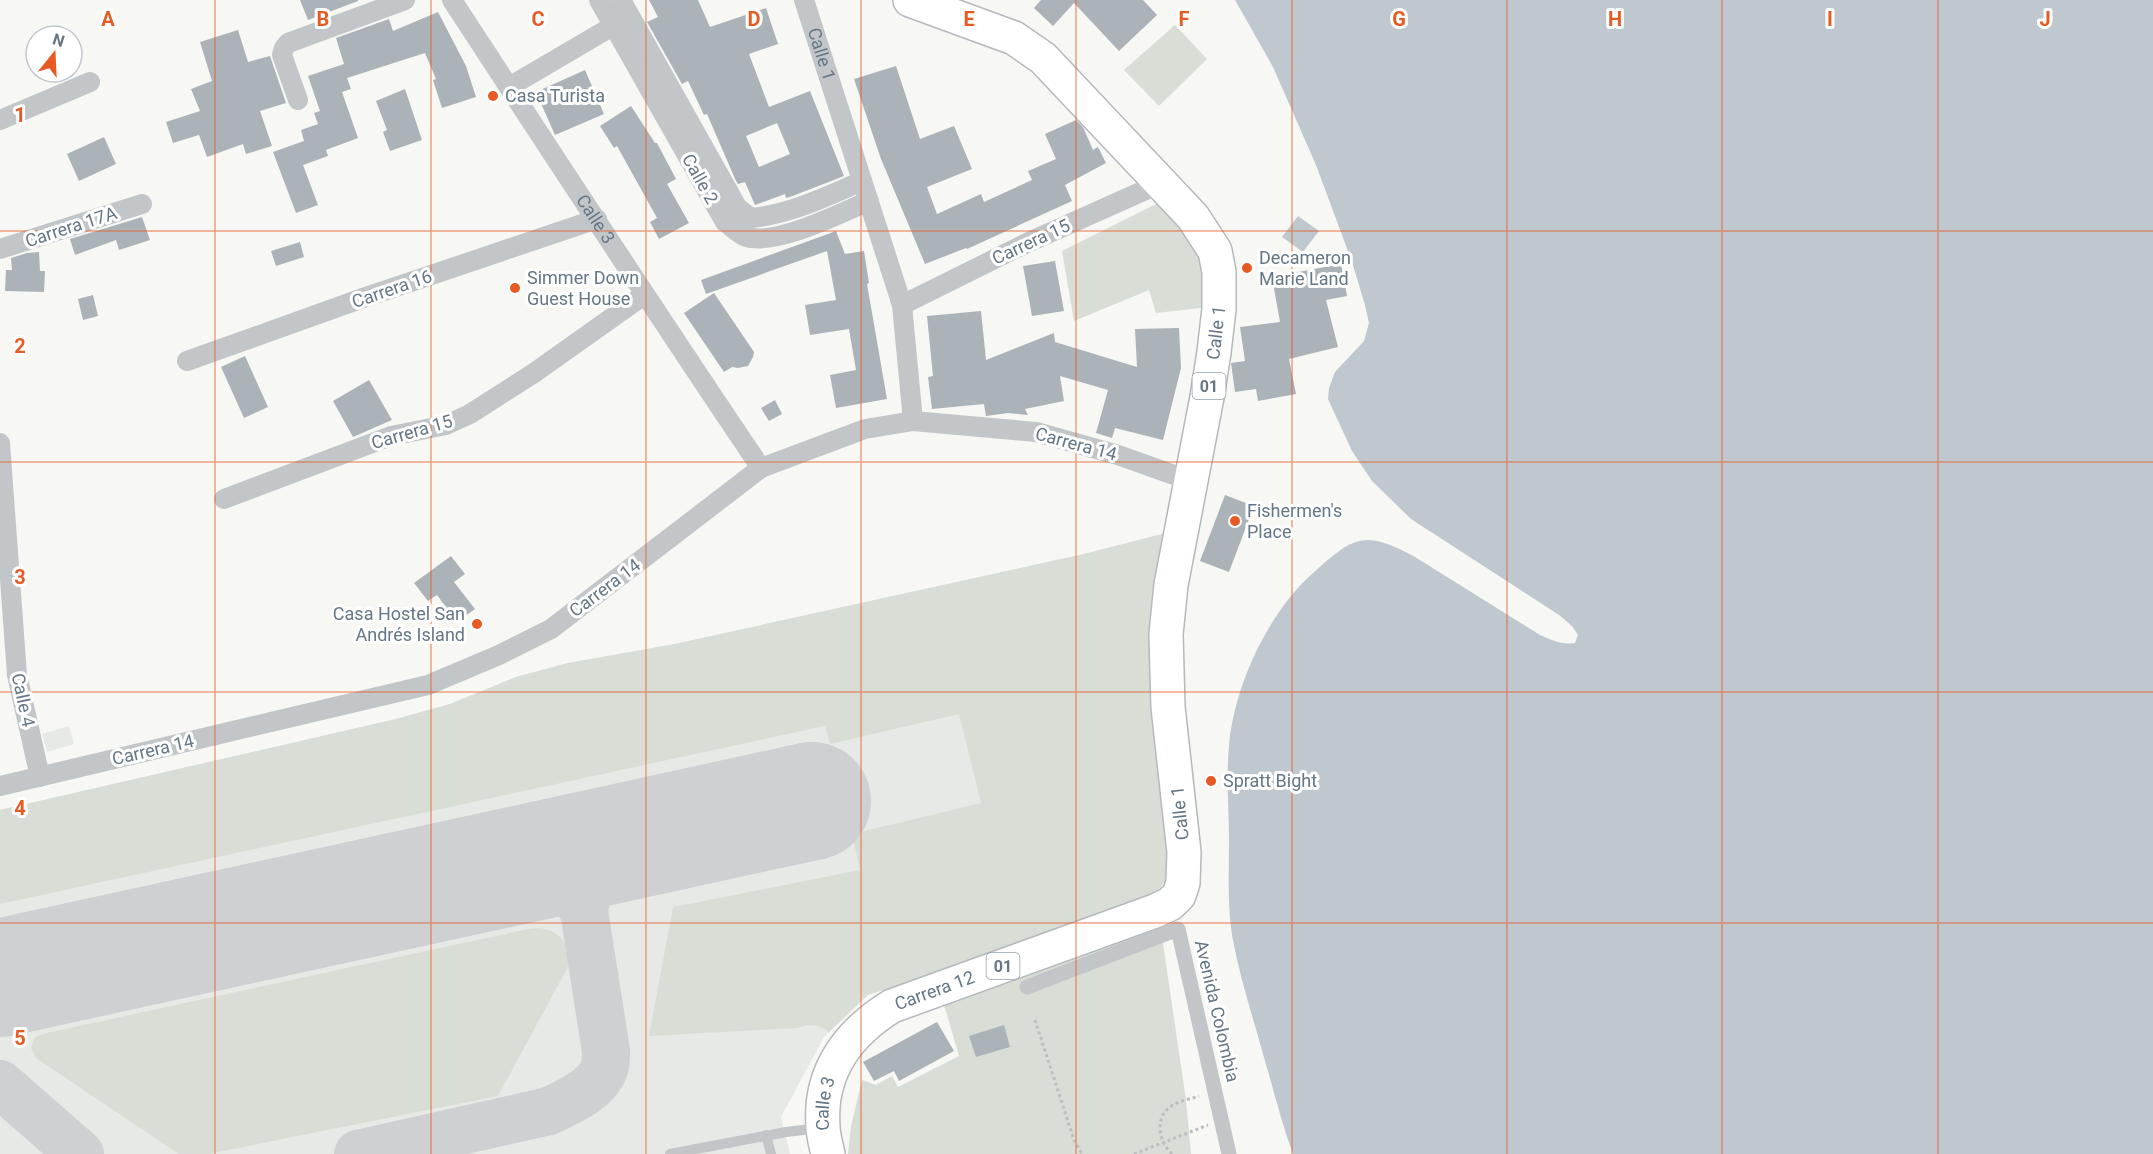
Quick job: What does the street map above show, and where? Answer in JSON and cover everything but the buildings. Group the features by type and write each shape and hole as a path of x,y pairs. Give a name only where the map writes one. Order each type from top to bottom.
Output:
{"highway":[{"name":"Calle 1","path":"922,4 1014,38 1043,58 1193,217 1215,251 1220,290 1216,336 1171,585 1166,634 1168,707 1184,852 1183,883 1179,895"},
{"name":"Carrera 12","path":"839,1055 854,1034 872,1018 892,1006 1148,914 1170,904 1179,895"},
{"name":"Calle 3","path":"825,1141 823,1110 826,1087 839,1055"}],"street":[{"path":"298,100 282,55 288,44 405,0"},
{"name":"Calle 3","path":"452,0 597,219 644,295 761,468"},
{"name":"Calle 2","path":"600,0 621,14 747,227"},
{"name":"Calle 1","path":"804,0 902,305 913,421"},
{"path":"508,87 621,14"},
{"path":"0,120 90,82"},
{"path":"862,181 806,206 769,216 747,227 764,239 788,234 869,201"},
{"name":"Carrera 15","path":"902,305 1029,242 1161,183"},
{"name":"Carrera 17A","path":"0,249 142,204"},
{"name":"Carrera 16","path":"188,361 363,298 597,219"},
{"name":"Carrera 15","path":"224,499 391,436 446,425 470,414 534,373 644,295"},
{"name":"Carrera 14","path":"0,786 428,685 499,655 551,629 761,468 865,429 913,421 1036,432 1118,455 1191,481"},
{"name":"Calle 4","path":"0,443 4,561 16,675 40,777"},
{"name":"Avenida Colombia","path":"1027,987 1179,929 1228,1154"}],"lane":[{"path":"766,1135 771,1154"},
{"path":"670,1154 766,1135 825,1141"}],"path":[{"path":"1035,1020 1074,1140 1082,1154"},
{"path":"1172,1154 1162,1143 1159,1127 1169,1108 1176,1103 1215,1090"},
{"path":"1134,1154 1221,1120"}],"shaded area":[{"path":"1235,0 2153,0 2153,1154 1293,1154 1239,969 1229,903 1228,769 1232,723 1246,675 1268,630 1296,590 1326,561 1350,545 1371,540 1383,542 1415,557 1540,635 1557,642 1575,643 1578,635 1572,626 1559,615 1411,519 1372,481 1352,451 1328,399 1335,372 1364,341 1369,323 1365,305 1352,262 1316,165 1273,67"},
{"path":"1175,25 1207,59 1159,106 1124,70"},
{"path":"1166,199 1204,253 1209,307 1156,313 1149,290 1074,321 1062,251"},
{"path":"1298,216 1319,231 1303,252 1282,237"},
{"path":"1166,533 1165,882 1022,945 867,995 824,1037 781,1117 790,1154 0,1154 0,810 396,719 450,704 516,677 568,663 675,644 1084,554"},
{"path":"1166,533 1168,851 1165,882 1154,895 1022,945 868,995 829,1032 821,1027 810,1025 797,1028 649,1036 673,907 860,870 852,834 981,803 959,714 830,744 825,726 0,904 0,810 396,719 450,704 516,677 568,663 675,644 1084,554"},
{"path":"69,726 74,744 47,752 42,734"},
{"path":"1160,923 1186,1100 1191,1154 848,1154 851,1126 862,1080 876,1085 892,1076 898,1087 959,1056 942,998"},
{"path":"539,928 553,932 563,940 568,952 568,967 498,1096 208,1154 179,1154 36,1058 31,1048 35,1037 46,1033"}],"taxiway":[{"path":"358,1154 549,1111 590,1088 602,1074 606,1051 584,911 590,888 599,870 612,854 631,840"},
{"path":"522,863 541,871 565,887 584,911"},
{"path":"0,1084 80,1154"}],"runway":[{"path":"0,978 812,801"}],"place":[{"name":"Casa Turista","path":"493,96"},
{"name":"Decameron Marie Land","path":"1247,268"},
{"name":"Simmer Down Guest House","path":"515,288"},
{"name":"Fishermen's Place","path":"1235,521"},
{"name":"Casa Hostel San Andrés Island","path":"477,624"},
{"name":"Spratt Bight","path":"1211,781"}]}
